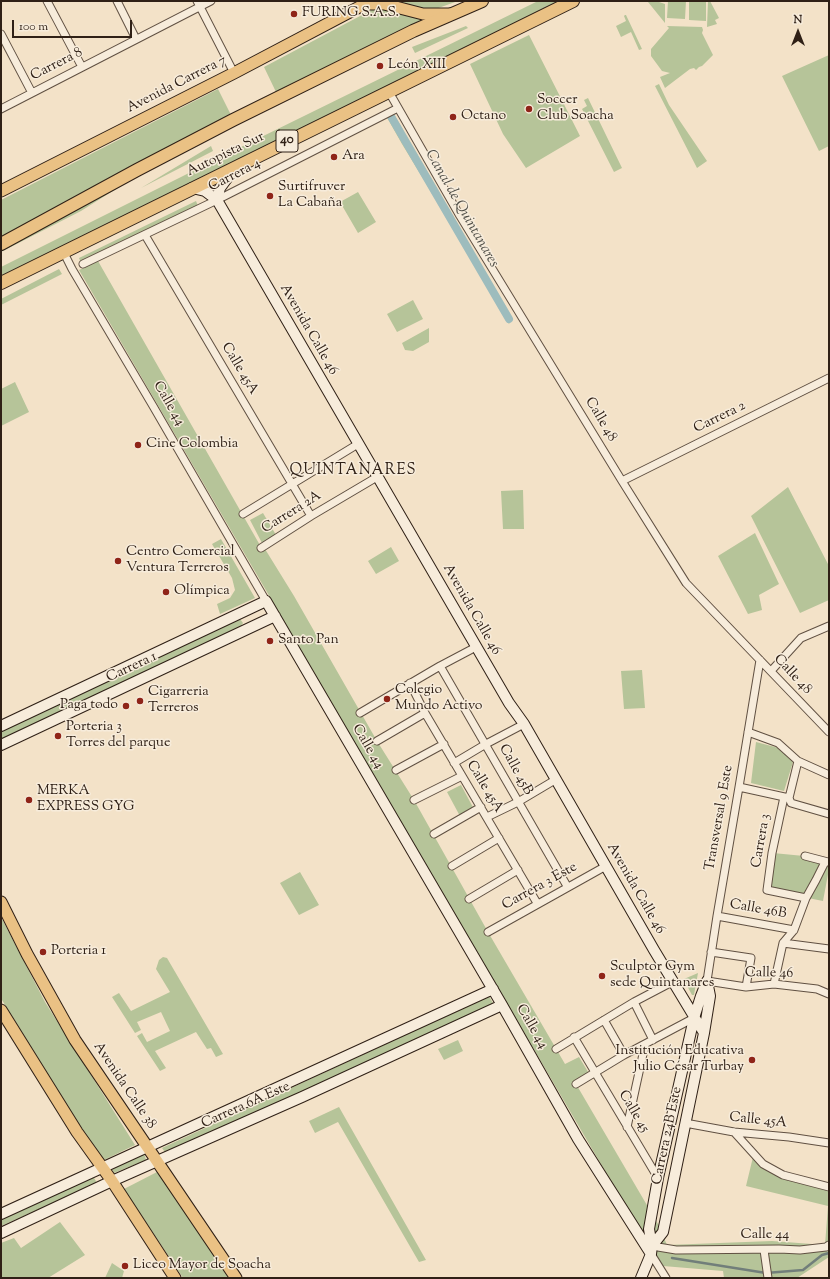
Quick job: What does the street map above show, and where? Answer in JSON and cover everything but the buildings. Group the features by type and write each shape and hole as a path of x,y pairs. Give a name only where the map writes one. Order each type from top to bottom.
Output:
{"highway":[{"name":"Autopista Sur","path":"1,244 190,142 450,14 482,1"},
{"name":"Autopista Sur","path":"1,283 63,251 573,1"}],"main road":[{"name":"Avenida Carrera 7","path":"1,191 234,73 362,4 384,4 423,14 450,14"},
{"name":"Avenida Calle 38","path":"1,902 27,954 75,1040 236,1278"},
{"path":"1,1010 77,1132 112,1181 175,1278"}],"street":[{"path":"48,1 82,67"},
{"path":"117,1 136,39"},
{"name":"Carrera 8","path":"1,109 136,39 199,4 211,1"},
{"path":"199,4 234,73"},
{"path":"1,34 32,93"},
{"name":"Calle 48","path":"389,92 460,216 686,583 829,732"},
{"name":"Carrera 4","path":"82,264 145,236 398,108"},
{"path":"192,188 205,191 217,200 220,188 236,166"},
{"name":"Avenida Calle 46","path":"217,200 377,478 509,703 524,724 555,780 674,981 694,1018 704,1032"},
{"name":"Calle 45A","path":"145,236 310,516"},
{"name":"Calle 44","path":"63,251 72,269 493,989 578,1139 652,1250 800,1250 826,1247 829,1245"},
{"name":"Carrera 2","path":"622,481 829,378"},
{"path":"242,514 358,444"},
{"name":"Carrera 2A","path":"261,548 310,516 377,478"},
{"name":"Carrera 1","path":"1,726 266,601"},
{"path":"239,614 242,614 247,619 247,629"},
{"name":"Carrera 1","path":"1,745 275,616"},
{"path":"771,671 801,638 829,626"},
{"path":"360,713 410,683 476,647"},
{"name":"Transversal 9 Este","path":"707,981 760,660"},
{"name":"Calle 45B","path":"440,666 568,886"},
{"name":"Calle 45A","path":"410,683 425,713 537,903"},
{"path":"377,741 425,713"},
{"path":"454,763 524,724"},
{"path":"748,732 778,742 798,761 829,775"},
{"path":"396,770 444,744"},
{"name":"Carrera 3","path":"798,761 786,797 772,853 767,890 806,898"},
{"path":"414,800 462,776"},
{"path":"487,816 518,802 555,780"},
{"path":"739,788 786,797 791,803 829,814"},
{"path":"434,834 481,807"},
{"path":"452,866 499,838"},
{"path":"774,984 783,943 794,930 806,898 827,862 805,856"},
{"name":"Carrera 3 Este","path":"488,932 537,903 606,866"},
{"path":"469,899 518,870"},
{"name":"Calle 46B","path":"717,916 794,930"},
{"path":"783,943 829,949"},
{"path":"711,952 751,958 746,987"},
{"path":"556,1049 634,1002 674,981"},
{"path":"666,1278 652,1250 649,1229 658,1178 694,1018 707,981"},
{"name":"Calle 46","path":"707,981 746,987 774,984 817,989 829,994"},
{"name":"Carrera 24B Este","path":"641,1278 652,1250 663,1232 704,1032 710,996 707,981"},
{"name":"Carrera 6A Este","path":"1,1214 493,989"},
{"path":"634,1002 653,1040"},
{"name":"Carrera 6A Este","path":"1,1234 112,1181 308,1094 502,1005"},
{"path":"576,1084 694,1018"},
{"path":"604,1020 624,1056"},
{"name":"Calle 45","path":"574,1037 594,1073 658,1178"},
{"path":"627,1127 645,1045"},
{"name":"Calle 45A","path":"685,1123 734,1132 789,1137 829,1143"},
{"path":"734,1132 763,1164 783,1175 829,1187"},
{"path":"764,1250 768,1278"}],"green space":[{"path":"387,1 458,1 430,11"},
{"path":"538,1 559,1 358,102 1,276 1,267"},
{"path":"645,1 656,1 665,4 665,23 648,2"},
{"path":"668,1 686,1 685,19 667,18"},
{"path":"689,1 706,1 706,21 689,20"},
{"path":"708,1 710,1 719,18 715,20 717,24 707,27"},
{"path":"377,7 425,19 276,92 264,67"},
{"path":"625,15 642,49 639,50 631,32 621,37 616,26 626,21"},
{"path":"466,26 468,28 415,53 412,47"},
{"path":"667,26 702,27 702,33 713,55 702,66 696,70 694,68 690,69 665,88 660,77 670,73 662,71 651,56 651,49 669,28"},
{"name":"Soccer Club Soacha","path":"529,35 580,136 526,168 503,134 470,64"},
{"path":"829,55 829,146 819,151 782,76"},
{"path":"659,84 669,105 707,161 697,168 655,86"},
{"path":"218,89 231,115 1,237 1,200"},
{"path":"588,98 622,168 614,172 582,109 587,106 584,100"},
{"path":"392,111 512,318 509,324 385,114"},
{"path":"211,146 213,151 141,188"},
{"path":"127,182 81,211 1,252 1,248"},
{"path":"358,192 376,222 358,233 340,202"},
{"path":"196,201 198,206 81,263 79,258"},
{"path":"98,261 261,547 265,549 294,596 377,741 414,800 488,932 565,1064 579,1057 590,1075 576,1084 658,1224 667,1245 772,1241 825,1245 828,1206 746,1186 753,1157 762,1166 829,1189 829,1257 797,1278 724,1278 723,1271 663,1266 602,1166 79,270"},
{"path":"59,269 62,274 1,305 1,299"},
{"path":"413,300 423,319 397,332 387,314"},
{"path":"429,328 429,342 413,351 405,350 402,343"},
{"path":"15,382 29,412 1,426 1,389"},
{"path":"788,487 829,566 829,600 800,613 751,516"},
{"path":"523,490 524,529 503,529 501,491"},
{"path":"263,513 276,535 262,543 250,520"},
{"path":"755,533 779,584 759,595 762,610 748,614 718,556"},
{"path":"221,539 255,598 220,614 217,604 230,598 235,590 232,578 212,544"},
{"path":"391,547 399,561 376,574 368,561"},
{"path":"240,619 243,623 240,627 1,740 1,731"},
{"path":"642,670 645,708 624,709 621,671"},
{"path":"756,742 779,748 793,762 784,791 751,783"},
{"path":"461,785 475,811 461,818 447,792"},
{"path":"773,853 804,856 829,863 823,901 768,890"},
{"path":"300,872 319,905 299,915 280,883"},
{"path":"1,917 45,1002 135,1145 102,1161 2,1000"},
{"path":"163,957 167,958 223,1054 216,1057 211,1048 207,1049 196,1032 155,1051 166,1068 160,1071 137,1036 142,1033 147,1042 170,1031 161,1012 137,1022 141,1030 135,1033 112,997 119,993 131,1011 170,992 156,969 159,960"},
{"path":"698,973 694,995 692,995 684,979"},
{"path":"489,996 494,1005 167,1155 162,1148"},
{"path":"458,1040 463,1051 444,1060 438,1049"},
{"path":"339,1107 426,1260 419,1262 338,1122 315,1133 309,1121"},
{"path":"144,1153 146,1160 114,1173 112,1169"},
{"path":"157,1172 230,1278 183,1278 124,1189"},
{"path":"93,1176 97,1183 1,1226 1,1216"},
{"path":"60,1222 85,1255 48,1278 1,1278 1,1243 14,1238 21,1248"},
{"path":"112,1263 124,1271 122,1278 105,1278"}],"waterway":[{"name":"Canal de Quintanares","path":"389,113 509,319"},
{"path":"672,1258 766,1273 803,1270 822,1255 829,1253"}],"place":[{"name":"FURING S.A.S.","path":"294,14"},
{"name":"León XIII","path":"380,66"},
{"name":"Soccer Club Soacha","path":"529,109"},
{"name":"Octano","path":"453,117"},
{"name":"Ara","path":"334,157"},
{"name":"Surtifruver La Cabaña","path":"270,196"},
{"name":"Cine Colombia","path":"138,445"},
{"name":"Centro Comercial Ventura Terreros","path":"118,561"},
{"name":"Olímpica","path":"166,592"},
{"name":"Santo Pan","path":"270,641"},
{"name":"Colegio Mundo Activo","path":"387,699"},
{"name":"Cigarreria Terreros","path":"140,701"},
{"name":"Paga todo","path":"126,706"},
{"name":"Porteria 3 Torres del parque","path":"58,736"},
{"name":"MERKA EXPRESS GYG","path":"29,800"},
{"name":"Porteria 1","path":"43,952"},
{"name":"Sculptor Gym sede Quintanares","path":"602,976"},
{"name":"Institución Educativa Julio César Turbay","path":"752,1060"},
{"name":"Liceo Mayor de Soacha","path":"125,1266"}],"district":[{"name":"QUINTANARES","path":"353,471"}]}
